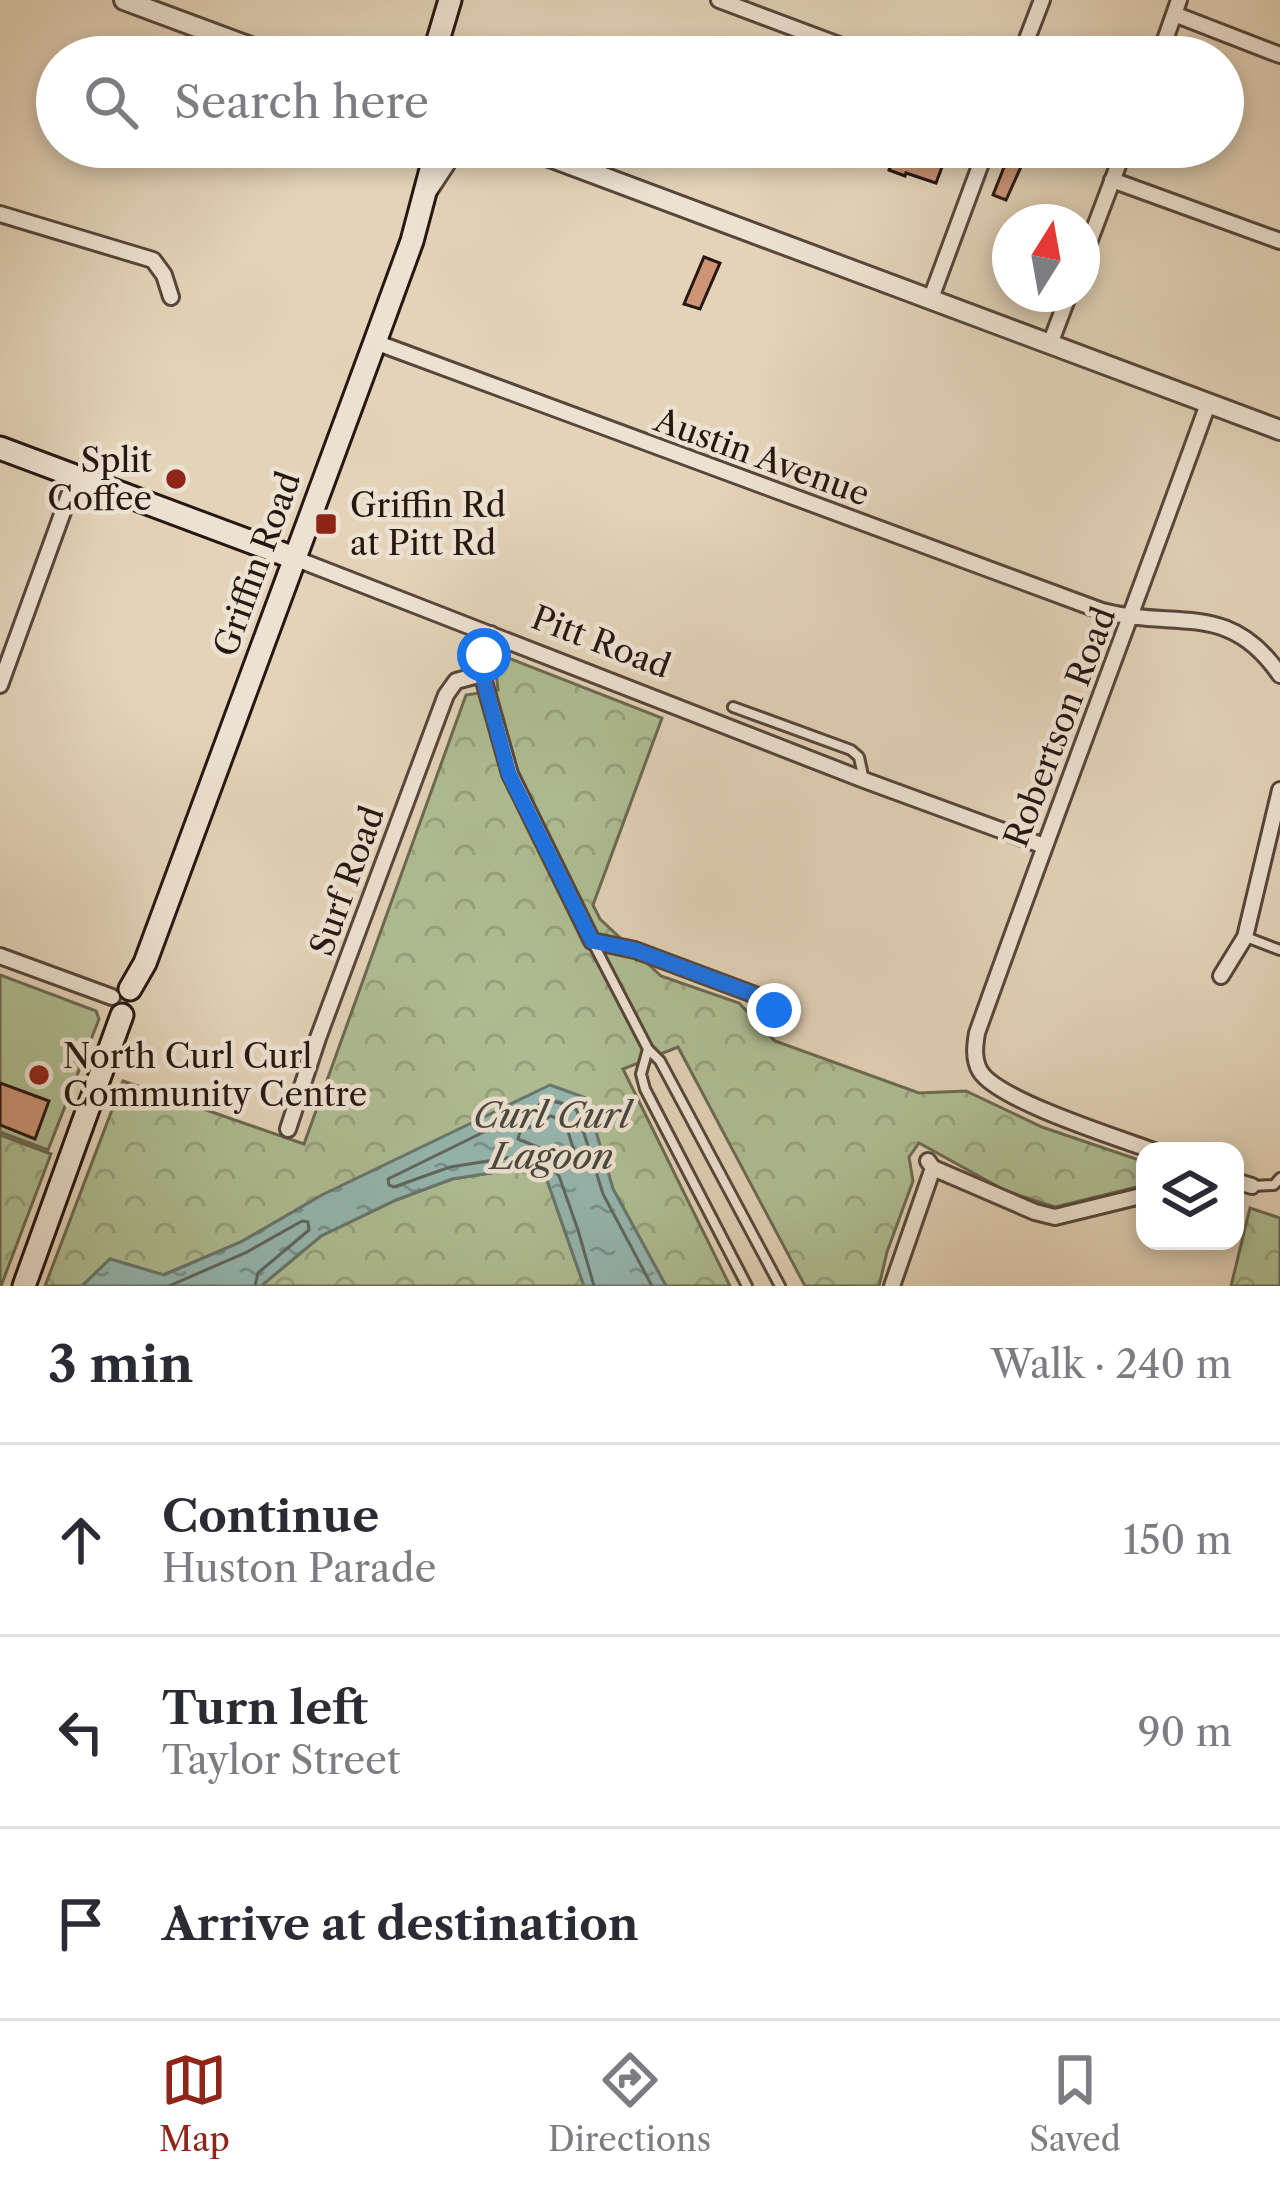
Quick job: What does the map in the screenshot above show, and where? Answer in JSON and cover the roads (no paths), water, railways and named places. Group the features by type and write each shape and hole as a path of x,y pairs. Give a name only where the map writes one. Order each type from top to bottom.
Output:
{"main road":[{"path":"441,36 450,0"},
{"path":"446,36 464,0"},
{"name":"Griffin Road","path":"24,1286 122,1000 145,963 376,342 412,241 431,168"},
{"name":"Pitt Road","path":"0,448 294,559"}],"street":[{"path":"124,0 221,36"},
{"path":"719,0 815,36"},
{"path":"1028,36 1042,0"},
{"path":"1167,36 1177,7 1239,36"},
{"path":"1244,38 1280,55"},
{"path":"426,193 442,168"},
{"path":"580,168 1280,430"},
{"path":"931,298 979,168"},
{"path":"1100,212 1117,168"},
{"path":"1112,180 1280,241"},
{"path":"0,214 153,260 171,297"},
{"path":"1050,344 1062,312"},
{"name":"Austin Avenue","path":"376,342 1102,611 1223,626 1257,646 1280,675"},
{"name":"Robertson Road","path":"1136,1144 1000,1090 980,1071 975,1052 977,1033 1044,846 1208,404"},
{"path":"0,685 76,476"},
{"name":"Pitt Road","path":"294,559 1044,846"},
{"path":"491,634 482,674 509,774 592,941 635,950 738,988 758,996 774,1010"},
{"name":"Surf Road","path":"288,1129 446,695 456,681 482,674"},
{"path":"1221,976 1245,937 1275,832 1280,790"},
{"path":"0,956 122,1000"},
{"path":"892,1286 930,1165 1018,1205 1055,1216 1136,1197"},
{"path":"1244,1183 1252,1186"}],"lane":[{"path":"734,707 851,750 860,757 864,780"},
{"path":"1245,937 1280,950"},
{"path":"592,941 780,1286"},
{"path":"648,1048 640,1074 645,1089 747,1286"},
{"path":"1252,1186 1274,1185 1280,1178"}],"water":[{"name":"Curl Curl Lagoon","path":"550,1085 586,1098 613,1189 666,1286 584,1286 547,1180 516,1169 452,1179 396,1200 321,1236 261,1286 82,1286 110,1259 164,1275 241,1242 322,1195"}],"place":[{"name":"Split Coffee","path":"176,479"},
{"name":"Griffin Rd at Pitt Rd","path":"326,524"},
{"name":"North Curl Curl Community Centre","path":"39,1075"}]}
